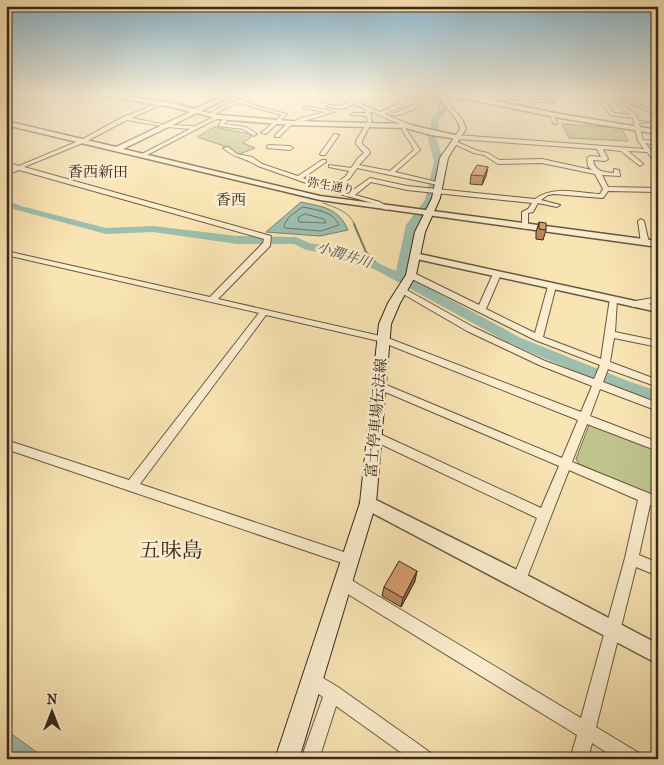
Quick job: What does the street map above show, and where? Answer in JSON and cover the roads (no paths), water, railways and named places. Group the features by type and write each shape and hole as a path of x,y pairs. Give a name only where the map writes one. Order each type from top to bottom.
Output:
{"main road":[{"path":"456,140 462,129"},
{"name":"富士停車場伝法線","path":"286,759 313,680 368,504 376,437 382,339 388,314 407,282 416,256 420,232 444,158 456,140"}],"street":[{"name":"弥生通り","path":"30,129 308,196 427,214 658,244"},
{"path":"6,173 83,141 105,129"},
{"path":"114,148 158,129"},
{"path":"143,155 195,129"},
{"path":"245,129 254,134"},
{"path":"264,133 268,129"},
{"path":"276,136 286,129"},
{"path":"331,190 348,177 360,159 367,153 359,144 366,129"},
{"path":"391,173 416,150 416,145 403,130 404,129"},
{"path":"415,129 456,140 543,143 650,151"},
{"path":"658,132 637,129 641,141 658,163"},
{"path":"300,178 324,157 336,135"},
{"path":"456,140 476,152 486,154 498,162 542,159 598,174 618,176 616,170"},
{"path":"641,141 658,143"},
{"path":"542,150 543,143"},
{"path":"269,147 290,148"},
{"path":"599,147 605,159 590,158 591,166 606,189"},
{"path":"226,148 235,155 250,158 260,165 331,190 378,203 386,208"},
{"path":"622,149 640,164"},
{"path":"6,164 267,241 214,299"},
{"path":"331,166 391,173 455,190 556,205"},
{"path":"351,195 370,180 392,185 435,186"},
{"path":"386,192 392,185"},
{"path":"606,189 658,190"},
{"path":"525,227 526,212 531,211 536,201 546,194 554,192 602,198 606,189"},
{"path":"629,189 637,198"},
{"path":"641,221 645,243"},
{"path":"6,253 214,299 382,339 658,447"},
{"path":"416,256 658,309"},
{"path":"481,311 496,274"},
{"path":"407,282 481,311 605,367 658,384"},
{"path":"407,282 478,332 542,363 658,407"},
{"path":"538,338 552,286"},
{"path":"633,304 658,299"},
{"path":"519,580 605,367 613,300"},
{"path":"131,486 265,311"},
{"path":"610,334 658,344"},
{"path":"380,386 652,501 632,558 579,759"},
{"path":"376,437 545,516"},
{"path":"6,444 350,560"},
{"path":"368,504 519,580 658,655"},
{"path":"632,558 658,570"},
{"path":"343,583 633,759"},
{"path":"313,680 425,759"},
{"path":"310,759 332,693"}],"water":[{"path":"301,202 335,212 348,230 320,236 266,232"},
{"path":"6,730 46,759 6,759"}],"waterway":[{"path":"401,278 412,225 430,200 439,162 432,138 435,129"},
{"name":"小潤井川","path":"6,203 17,208 106,231 153,229 237,240 296,241 306,246 345,253 380,267 516,341 622,385 658,397"},
{"path":"323,203 346,213 355,225"},
{"path":"354,224 366,252 380,267"}],"district":[{"name":"香西新田","path":"98,172"},
{"name":"香西","path":"231,200"},
{"name":"五味島","path":"171,550"}]}
